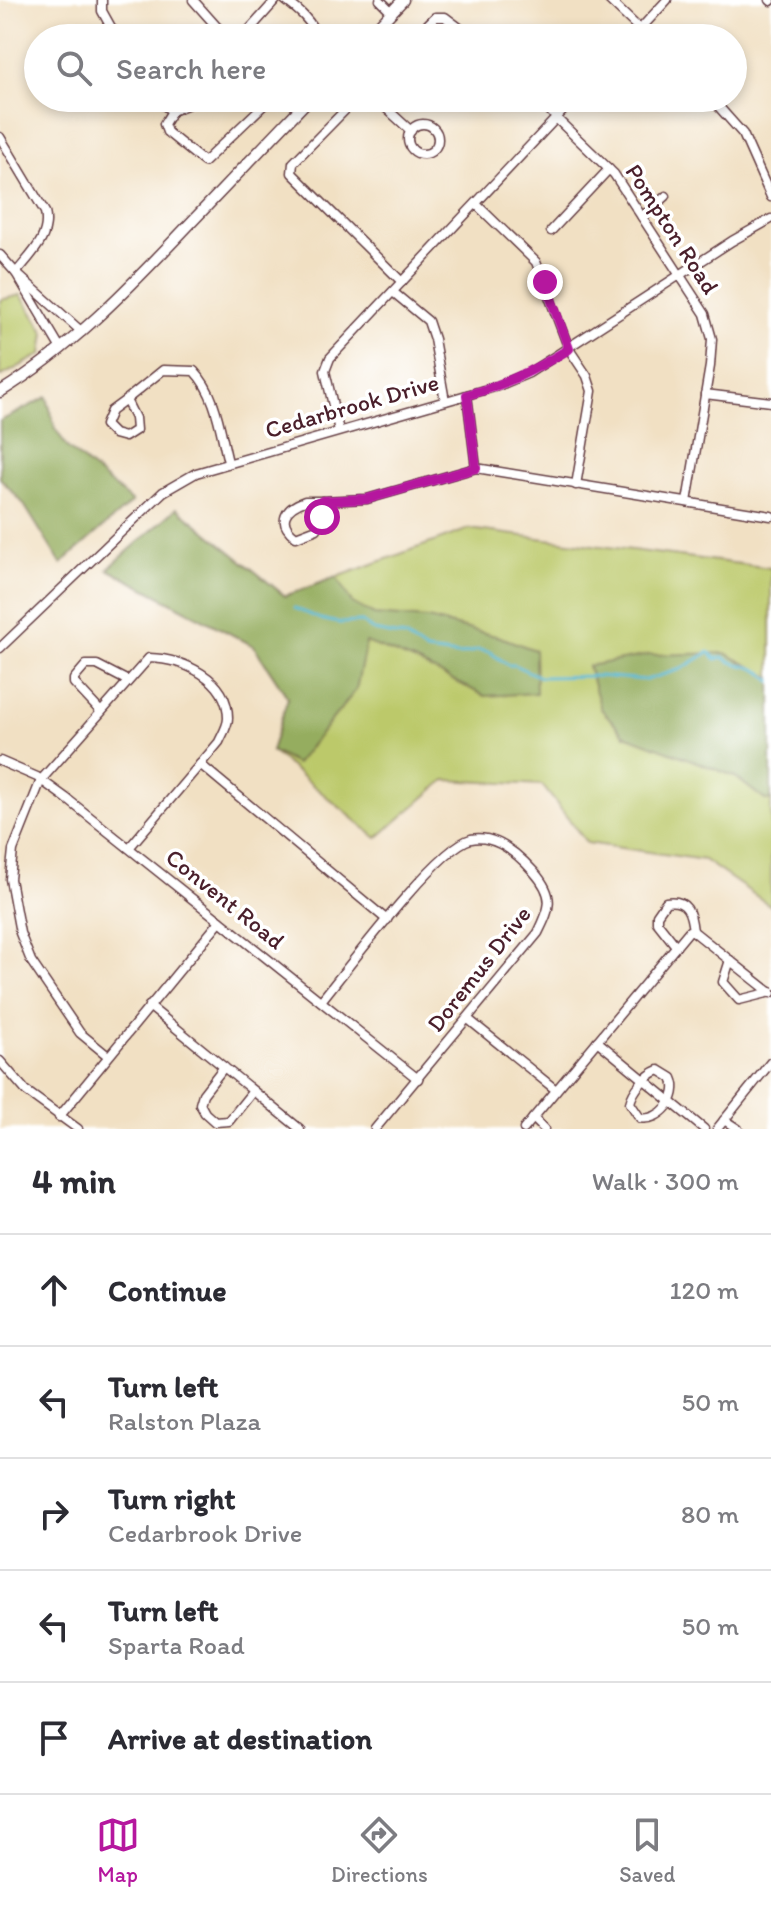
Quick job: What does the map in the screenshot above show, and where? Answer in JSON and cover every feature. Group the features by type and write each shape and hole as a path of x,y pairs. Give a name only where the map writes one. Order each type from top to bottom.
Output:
{"street":[{"path":"102,0 102,11 109,24"},
{"path":"193,0 214,24"},
{"path":"255,24 276,0"},
{"path":"285,0 309,24"},
{"path":"380,0 392,12"},
{"path":"380,24 403,0"},
{"path":"609,0 635,24"},
{"path":"645,24 667,0"},
{"path":"428,24 435,17 445,17 457,24"},
{"path":"171,112 164,124 167,132 204,162 256,112"},
{"path":"0,392 37,369 82,332 140,276 297,112"},
{"path":"343,112 293,163 292,173 402,282"},
{"path":"390,112 411,131"},
{"name":"Pompton Road","path":"551,112 609,169 705,314 712,339 687,502"},
{"path":"339,431 325,371 330,358 562,112"},
{"path":"723,112 743,134 771,197"},
{"path":"0,137 45,212 48,224 43,238 16,273"},
{"path":"551,231 609,169"},
{"path":"642,217 666,196"},
{"path":"476,204 536,262 569,349 587,376 592,391 576,485"},
{"name":"Cedarbrook Drive","path":"0,648 163,492 196,473 498,386 529,373 771,219"},
{"path":"0,255 82,332"},
{"path":"16,273 61,349"},
{"path":"393,292 428,321 445,401"},
{"path":"126,400 135,418 136,430 125,437 114,434 105,425 111,411 163,370 194,371 205,383 212,398 228,462"},
{"path":"705,394 771,402"},
{"path":"467,395 476,468"},
{"path":"322,501 322,517 317,529 296,537 288,531 287,511 305,501 367,499 476,468 771,516"},
{"path":"108,1056 80,1033 31,961 20,933 10,879 13,850 41,780 149,658 166,658 198,669 211,682 226,702 228,722 219,742 129,848"},
{"path":"101,712 74,683 79,672 86,665 97,665 128,681"},
{"name":"Convent Road","path":"0,761 41,780 418,1079"},
{"path":"200,764 387,920"},
{"name":"Doremus Drive","path":"321,1001 443,855 471,839 495,841 515,852 548,894 550,911 538,933 375,1129"},
{"path":"676,946 657,922 657,915 666,902 673,901 688,908 692,913 693,931 771,993"},
{"path":"59,1117 220,921"},
{"path":"524,1129 676,946 689,931 693,931"},
{"path":"730,960 723,982 733,996 739,1000 771,993"},
{"path":"149,1006 300,1129"},
{"path":"468,1019 556,1090"},
{"path":"597,1041 704,1129"},
{"path":"0,1061 26,1091 73,1127"},
{"path":"717,1129 771,1062"},
{"path":"224,1067 203,1094 200,1104 215,1122 229,1121 253,1091"},
{"path":"659,1070 666,1072 675,1085 671,1102 648,1120 640,1118 630,1103 644,1080 659,1070"},
{"path":"533,1118 544,1129"},
{"path":"724,1120 738,1129"}],"green space":[{"path":"21,295 45,333 42,354 0,377 0,300"},
{"path":"47,397 55,428 67,447 132,502 61,564 23,503 0,478 0,421"},
{"path":"177,508 285,596 469,529 771,568 771,906 704,860 587,843 542,785 445,780 377,838 271,751 288,698 254,646 108,569"},
{"path":"177,508 285,596 336,577 352,603 374,615 428,619 500,637 535,650 536,693 485,696 414,661 366,642 356,690 296,764 271,751 288,698 254,646 108,569"},
{"path":"725,653 771,677 771,801 765,800 734,776 625,735 601,709 588,666 649,655"}],"waterway":[{"path":"295,608 339,623 362,622 374,631 405,637 426,651 459,655 478,650 490,652 508,665 540,677 598,676 646,680 681,669 709,652 716,659 723,657 753,668 771,681"}],"route":[{"path":"322,517 322,501 367,499 476,468 467,395 529,373 569,349 545,282"}]}
